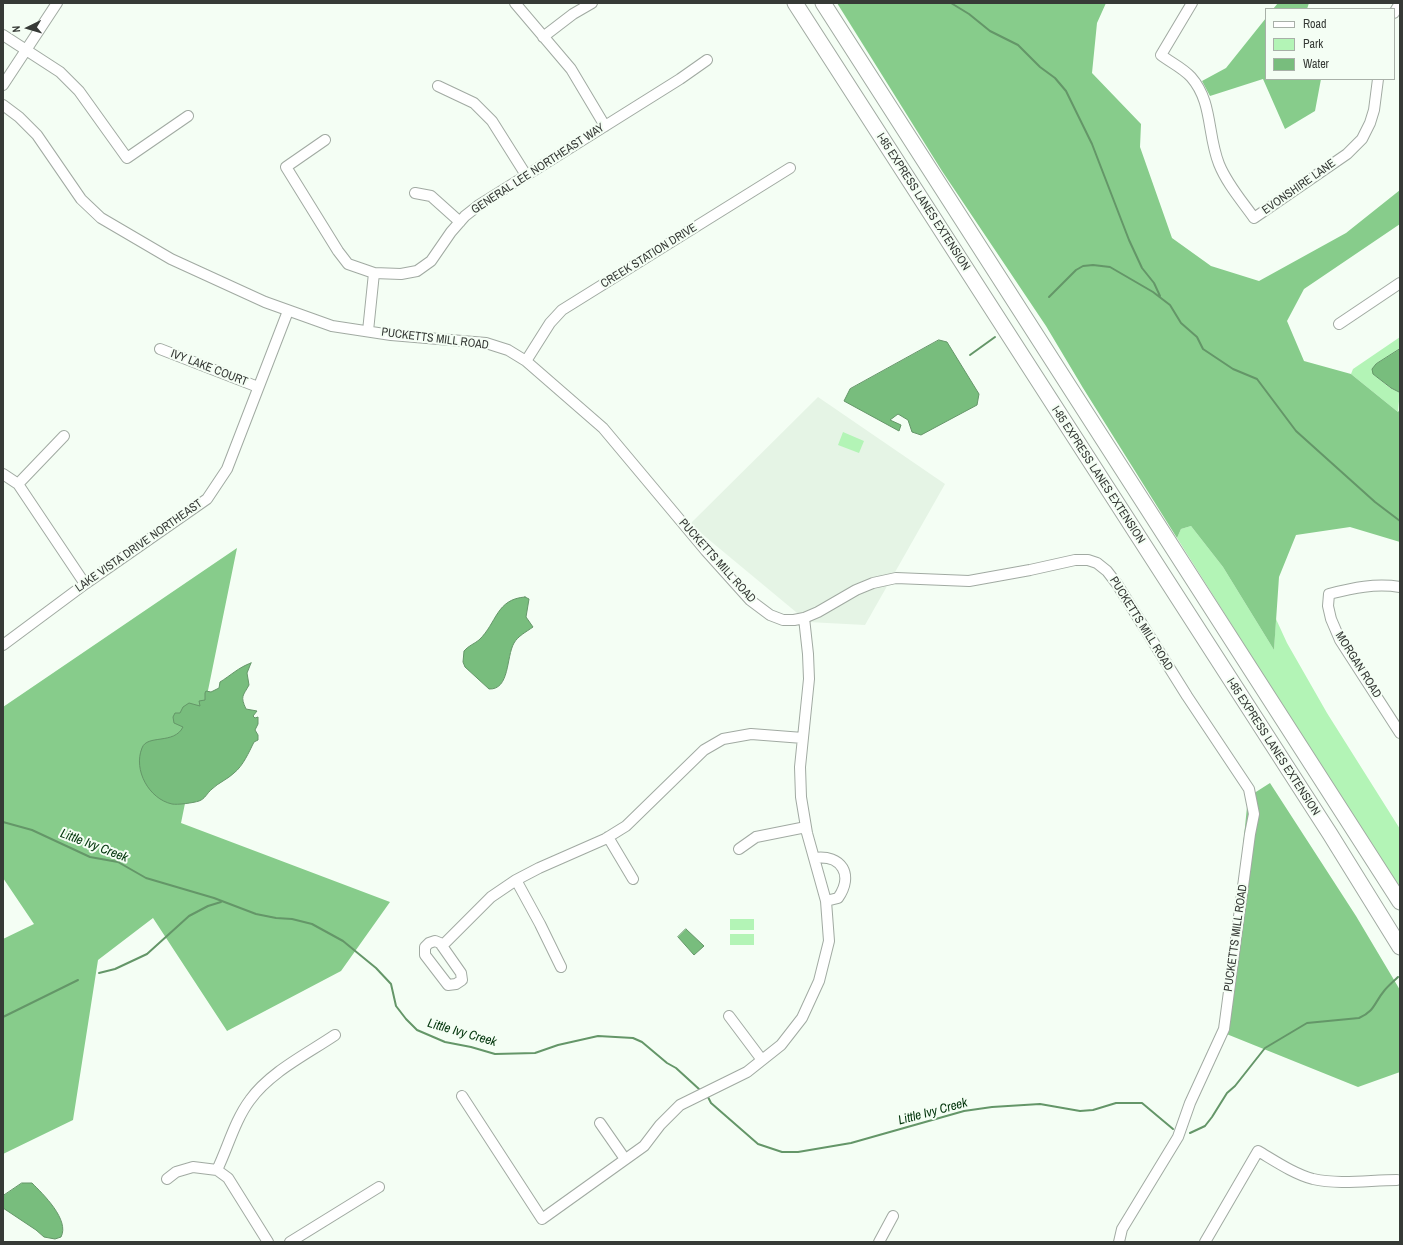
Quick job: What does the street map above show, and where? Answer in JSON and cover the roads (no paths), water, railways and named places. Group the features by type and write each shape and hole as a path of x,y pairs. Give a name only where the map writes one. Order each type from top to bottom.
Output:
{"highway":[{"name":"I-85 EXPRESS LANES EXTENSION","path":"795,3 1330,834 1400,947"},
{"name":"I-85 EXPRESS LANES EXTENSION","path":"823,3 1400,902"}],"street":[{"path":"3,85 57,3"},
{"path":"515,3 571,70 605,126"},
{"path":"543,37 573,14 592,3"},
{"name":"EVONSHIRE LANE","path":"1192,3 1161,55 1190,76 1199,89 1208,110 1212,141 1219,164 1231,186 1254,218 1347,154 1362,139 1370,123 1374,110 1378,80"},
{"path":"3,35 60,72 79,91 127,158 188,116"},
{"name":"GENERAL LEE NORTHEAST WAY","path":"325,140 286,167 338,251 348,264 374,273 401,274 417,270 431,261 460,222 479,205 680,80 707,60"},
{"path":"438,86 474,103 492,120 526,175"},
{"name":"PUCKETTS MILL ROAD","path":"3,105 19,117 37,135 81,199 101,218 171,259 288,311 332,326 486,344 508,350 526,361 603,428 706,551 750,600 761,609 779,619 794,620 804,618 818,612 856,590 873,583 896,578 969,581 1022,572 1075,560 1088,560 1097,563 1107,571 1117,584 1187,696 1249,789 1254,814 1224,1029 1190,1103 1178,1137 1122,1229 1119,1242"},
{"name":"CREEK STATION DRIVE","path":"526,361 550,323 562,310 790,168"},
{"path":"415,193 431,196 460,222"},
{"path":"368,331 374,273"},
{"path":"1339,324 1400,283"},
{"name":"LAKE VISTA DRIVE NORTHEAST","path":"3,645 85,584 207,499 227,469 288,311"},
{"name":"IVY LAKE COURT","path":"160,349 258,387"},
{"path":"18,484 64,436"},
{"path":"3,474 18,484 85,584"},
{"name":"MORGAN ROAD","path":"1400,587 1388,585 1364,586 1329,594 1328,606 1331,619 1340,640 1400,733"},
{"path":"462,1096 542,1218 644,1146 660,1125 680,1105 747,1072 781,1045 802,1018 819,981 829,941 826,901 806,827 801,797 800,767 808,679 808,654 804,618"},
{"path":"442,946 492,897 516,880 538,868 608,837 626,826 704,750 723,739 751,734 803,738"},
{"path":"739,849 756,837 806,827"},
{"path":"608,837 634,879"},
{"path":"814,858 826,857 835,861 844,869 846,877 845,888 838,898 826,901"},
{"path":"516,880 561,967"},
{"path":"729,1016 762,1060"},
{"path":"217,1170 249,1101 260,1088 335,1035"},
{"path":"600,1122 625,1159"},
{"path":"1205,1242 1258,1151 1297,1173 1313,1179 1332,1181 1397,1180"},
{"path":"166,1179 176,1172 193,1167 217,1170 228,1178 268,1242"},
{"path":"290,1242 379,1187"},
{"path":"879,1242 893,1216"}],"water":[{"path":"939,340 947,342 979,394 977,405 921,435 912,432 908,420 898,414 890,420 901,425 899,431 844,401 850,389"},
{"path":"1400,349 1399,392 1391,388 1373,374 1372,369 1376,364"},
{"path":"525,597 529,599 526,617 533,627 520,636 514,643 511,649 504,679 501,684 496,688 489,689 465,667 463,662 464,651 479,640 502,607 508,602"},
{"path":"251,663 247,673 249,685 244,694 243,701 246,709 257,711 253,716 255,718 258,717 258,724 255,730 258,735 258,740 254,742 243,763 232,775 214,787 203,799 199,801 185,804 172,804 156,796 150,790 141,774 140,757 142,748 149,741 174,736 183,727 174,723 173,717 175,713 180,713 183,707 189,703 200,706 199,701 205,700 206,691 211,692 219,688 220,682"},
{"path":"686,929 704,946 694,955 678,937"},
{"path":"22,1183 32,1183 54,1208 62,1223 63,1230 61,1237 55,1239 44,1237 3,1208 3,1196"}],"waterway":[{"path":"951,3 969,14 990,31 1018,45 1040,67 1055,78 1066,91 1092,144 1129,240 1142,268 1154,283 1160,296"},
{"path":"1049,297 1076,270 1083,266 1093,265 1110,267 1153,292 1170,305 1181,323 1197,337 1203,349 1233,369 1257,379 1296,431 1375,502 1400,521"},
{"path":"970,355 995,337"},
{"name":"Little Ivy Creek","path":"3,822 32,830 90,857 118,862 146,878 214,898 256,914 276,918 292,919 312,924 343,941 376,968 391,984 396,1006 417,1030 445,1042 471,1047 495,1054 535,1053 558,1045 598,1036 633,1038 642,1042 667,1063 676,1068 699,1089"},
{"path":"99,973 115,969 147,954 189,916 208,906 221,902"},
{"name":"Little Ivy Creek","path":"1190,1133 1205,1126 1227,1093 1235,1086 1265,1048 1307,1023 1359,1018 1371,1010 1384,991 1398,977"},
{"path":"3,1017 78,980"},
{"name":"Little Ivy Creek","path":"708,1097 711,1103 758,1144 782,1152 798,1152 851,1143 964,1111 992,1107 1040,1104 1080,1111 1093,1110 1116,1103 1142,1103 1173,1129"}]}
